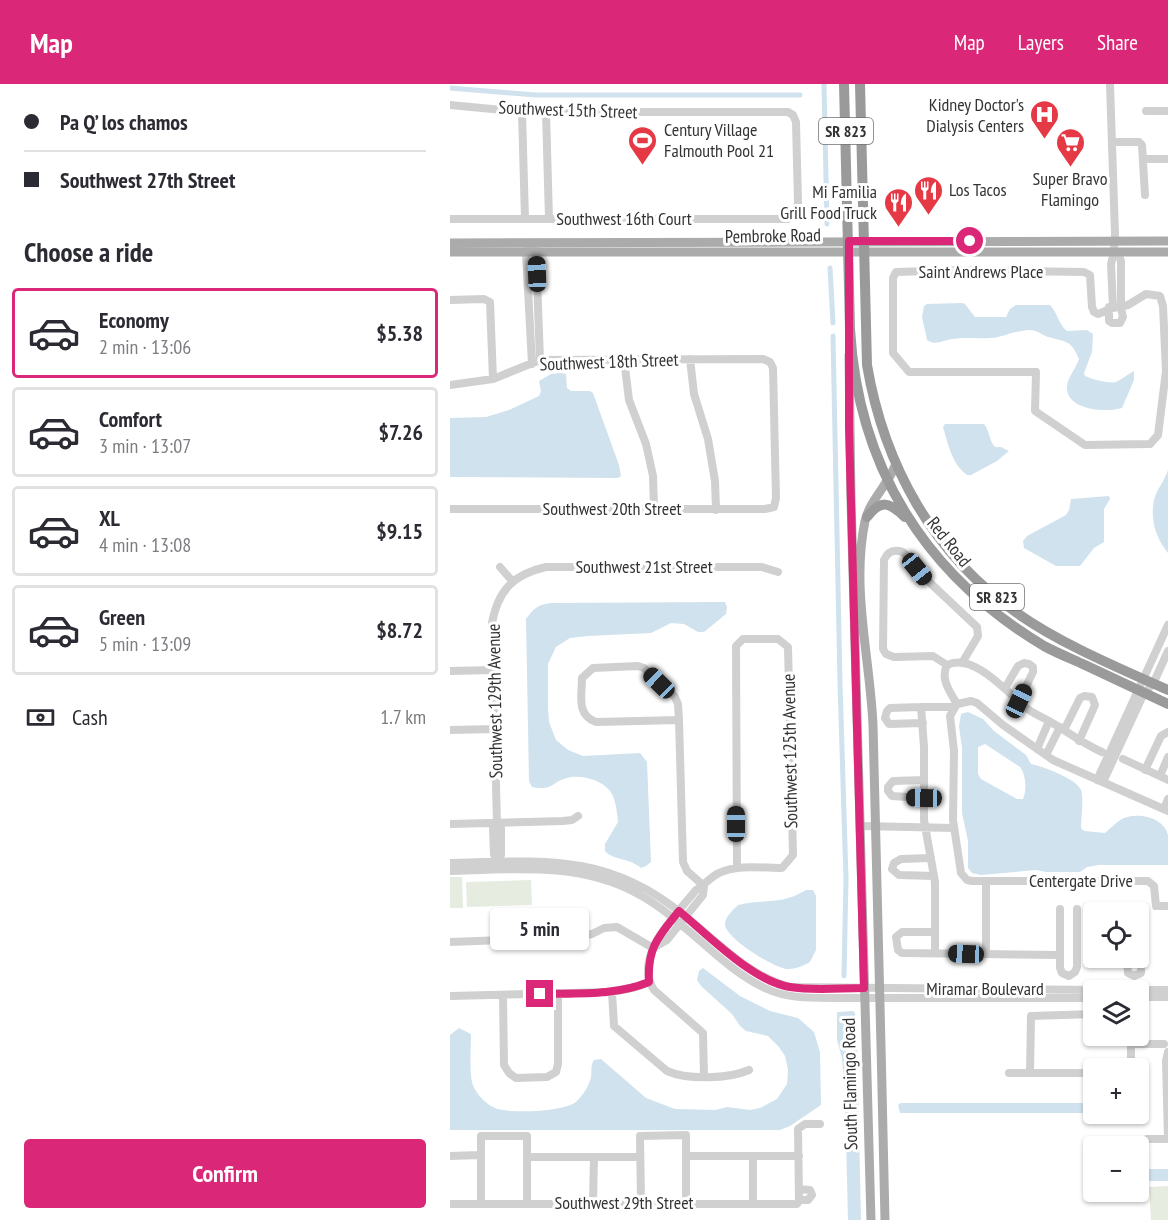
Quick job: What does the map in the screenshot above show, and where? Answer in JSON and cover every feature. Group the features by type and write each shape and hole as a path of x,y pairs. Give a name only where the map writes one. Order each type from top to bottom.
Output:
{"highway":[{"name":"South Flamingo Road","path":"844,84 850,329"},
{"name":"SR 823","path":"860,84 863,246"},
{"name":"Red Road","path":"863,246 865,344 876,411 896,466 924,520 944,546 977,581 1017,614 1053,635 1168,690"},
{"name":"Red Road","path":"850,329 853,368 871,440 888,481 935,555 953,576 1008,623 1046,647 1168,704"},
{"path":"867,517 878,505 886,504 911,520"}],"main road":[{"name":"Pembroke Road","path":"450,252 532,249 1168,242"},
{"name":"Pembroke Road","path":"450,243 532,249"},
{"name":"Pembroke Road","path":"863,246 1042,254 1168,252"},
{"name":"South Flamingo Road","path":"850,329 849,428 871,1220"},
{"name":"South Flamingo Road","path":"885,1220 873,720 861,603 862,552 867,517 871,504 896,466"}],"street":[{"path":"1110,84 1114,241 1111,276 1113,278 1114,308"},
{"name":"Southwest 15th Street","path":"450,105 546,112 785,112 793,115 797,129 798,203 796,215"},
{"path":"522,111 525,219"},
{"path":"1146,111 1168,111"},
{"path":"546,112 549,219"},
{"path":"1112,142 1138,142 1142,145 1145,195"},
{"path":"1144,159 1168,159"},
{"name":"Southwest 16th Court","path":"450,219 788,219 796,215"},
{"path":"532,249 540,360"},
{"path":"532,249 532,364"},
{"path":"1114,252 1120,259 1114,308"},
{"name":"Saint Andrews Place","path":"958,270 1084,272 1090,275 1094,312 1098,314 1114,308 1146,294 1160,296 1162,300 1166,371 1158,435 1150,444 1085,445 1035,411 1036,372 909,372 893,352 893,278 896,272 958,270"},
{"path":"450,300 484,299 490,302 493,379"},
{"path":"624,359 628,400 646,444 653,476 654,508"},
{"path":"690,359 694,394 708,439 715,481 716,510"},
{"name":"Southwest 18th Street","path":"450,385 493,379 540,360 763,359 770,362 773,368 776,498 774,507"},
{"name":"Southwest 20th Street","path":"450,509 716,510 774,507"},
{"path":"962,663 978,636 977,627 927,580 903,552 891,551 884,560 883,649 886,654 894,657 933,656 947,665 962,663 977,669 1005,688 1025,708 1078,741 1102,752"},
{"path":"500,567 513,582"},
{"name":"Southwest 21st Street","path":"513,582 521,575 546,567 762,567 778,572"},
{"name":"Southwest 129th Avenue","path":"498,859 501,855 501,828 497,824 492,623 504,591 513,582"},
{"path":"1100,781 1141,692 1142,678 1168,625"},
{"name":"Southwest 125th Avenue","path":"743,639 778,639 788,646 793,855 782,868 737,868 735,646 743,639"},
{"path":"1141,692 1153,684 1168,651"},
{"path":"1005,688 1018,666 1024,663 1029,664 1032,672 1019,701"},
{"name":"Centergate Drive","path":"947,665 944,669 944,680 955,706 950,716 954,751 954,828 961,873 967,880 1148,881 1154,886 1161,906"},
{"path":"679,720 596,722 587,718 582,711 582,678 587,671 593,668 638,666 644,668 675,698 678,704 679,720 682,862 687,871 704,886"},
{"path":"450,671 494,670"},
{"path":"1046,755 1080,698 1092,697 1095,705 1078,741"},
{"path":"923,723 894,725 886,722 885,714 890,708 955,706 971,701 977,703 1003,725 1046,755 1166,810 1168,799"},
{"path":"921,707 926,828 934,876 935,953"},
{"path":"1037,749 1049,721"},
{"path":"450,730 495,729"},
{"path":"1145,770 1161,736 1168,732"},
{"path":"1160,777 1168,757"},
{"path":"1123,759 1168,780"},
{"path":"924,780 893,781 888,787 892,796 924,798"},
{"path":"450,824 563,821 572,820 578,816"},
{"path":"861,829 954,828"},
{"path":"931,858 901,859 894,863 892,869 899,875 934,876"},
{"path":"450,862 498,859 577,863 616,874 643,886 680,917"},
{"path":"704,1077 703,1033 654,990 649,982 648,967 656,940 680,917 696,890 721,872 737,868"},
{"path":"450,871 531,869 575,872 613,882 680,917"},
{"path":"986,881 986,954"},
{"path":"1060,909 1060,968 1062,973 1072,975 1077,967 1077,909"},
{"name":"Miramar Boulevard","path":"680,917 745,977 768,990 789,996 865,998 879,993 1083,990"},
{"name":"Miramar Boulevard","path":"680,917 750,970 771,982 790,987 864,988 879,993 1083,998"},
{"path":"450,942 577,937 592,934 604,928 617,927 653,948"},
{"path":"935,932 902,932 896,937 896,945 902,953 1060,955"},
{"path":"1128,968 1128,973 1134,976 1141,973 1141,968"},
{"path":"450,996 612,992 649,982"},
{"path":"1149,990 1168,990"},
{"path":"612,992 614,1026 667,1071 676,1076 704,1077 737,1076 749,1070"},
{"path":"503,995 504,1065 516,1078 547,1077 555,1072 558,1064 558,993"},
{"path":"1149,998 1168,998"},
{"path":"1030,1073 1031,1016 1083,1014"},
{"path":"1149,1040 1166,1041 1168,1053 1166,1061 1168,1139 1149,1140"},
{"path":"1010,1073 1083,1073"},
{"path":"799,1189 810,1190 812,1195 808,1200 799,1201 798,1129 805,1124 820,1124"},
{"path":"640,1203 640,1136 686,1135 686,1203"},
{"path":"481,1203 481,1136 527,1136 527,1203"},
{"path":"450,1156 480,1155"},
{"path":"686,1156 799,1156"},
{"path":"753,1156 753,1204"},
{"path":"527,1157 640,1157"},
{"path":"593,1203 594,1157"},
{"name":"Southwest 29th Street","path":"450,1204 753,1204 799,1201"}],"shaded area":[{"path":"450,877 462,877 463,908 450,908"},
{"path":"531,880 532,905 467,907 466,882"},
{"path":"1168,1186 1168,1220 1151,1220 1149,1187"}],"water":[{"path":"962,303 975,317 1006,317 1010,309 1016,305 1050,305 1067,331 1087,330 1093,334 1092,352 1085,376 1113,382 1134,371 1134,380 1122,408 1097,410 1079,405 1072,400 1067,386 1079,359 1076,353 1067,342 1036,331 1027,330 994,338 958,338 936,343 927,340 922,317 924,306"},
{"path":"551,374 566,374 567,388 571,391 593,393 621,476 618,478 450,477 450,418 486,417 509,410 539,396 541,391 539,381"},
{"path":"945,424 984,424 995,447 1009,451 997,461 967,475 951,453 943,427"},
{"path":"1168,470 1168,553 1157,535 1153,507 1155,496"},
{"path":"1109,496 1110,499 1104,509 1104,542 1094,548 1080,566 1056,566 1024,548 1023,541 1027,536 1066,515 1071,499"},
{"path":"725,602 726,614 704,632 698,632 684,624 671,623 651,633 570,638 556,647 548,664 549,722 556,740 568,750 583,756 640,753 647,762 651,862 641,868 605,851 605,844 618,822 614,798 606,787 596,781 578,777 562,780 544,788 532,787 529,781 526,619 537,607 552,603"},
{"path":"968,712 983,719 994,731 1026,755 1031,764 1059,774 1078,786 1082,794 1081,828 1084,831 1105,833 1116,823 1130,816 1144,816 1162,824 1168,835 1168,865 1099,865 1087,867 1080,872 1036,870 981,875 972,873 968,868 968,841 962,813 962,748 959,726 961,714","holes":["985,744 1020,767 1025,783 1023,799 1017,799 981,779 978,774 978,747"]},
{"path":"806,890 813,890 816,896 816,950 810,962 805,965 788,969 773,964 741,944 727,930 726,919 738,905 780,900"},
{"path":"703,968 740,996 770,1011 798,1018 814,1032 820,1052 821,1105 780,1130 450,1130 450,1035 459,1028 471,1034 470,1061 474,1088 489,1104 502,1110 538,1111 571,1105 579,1099 587,1087 594,1060 601,1059 646,1098 675,1109 715,1110 727,1107 750,1110 760,1108 777,1099 787,1084 788,1070 785,1056 768,1036 746,1031 740,1026 732,1014 701,986 697,980 699,971"},
{"path":"853,1011 857,1039 861,1220 848,1220 845,1098 842,1058 837,1040 837,1012"},
{"path":"901,1103 1083,1103 1083,1113 900,1113 898,1105"},
{"path":"1149,1169 1168,1169 1168,1181 1149,1181"}],"waterway":[{"path":"824,84 827,224"},
{"path":"450,88 536,95 800,95"},
{"path":"830,268 833,323"},
{"path":"833,336 846,879 844,976"}],"place":[{"name":"Kidney Doctor's Dialysis Centers","path":"1045,140"},
{"name":"Century Village Falmouth Pool 21","path":"643,166"},
{"name":"Super Bravo Flamingo","path":"1070,168"},
{"name":"Los Tacos","path":"928,216"},
{"name":"Mi Familia Grill Food Truck","path":"898,228"}],"route":[{"path":"540,994 612,992 649,982 649,959 656,940 679,911 750,970 771,982 790,987 864,988 849,428 849,241 970,241"}]}
